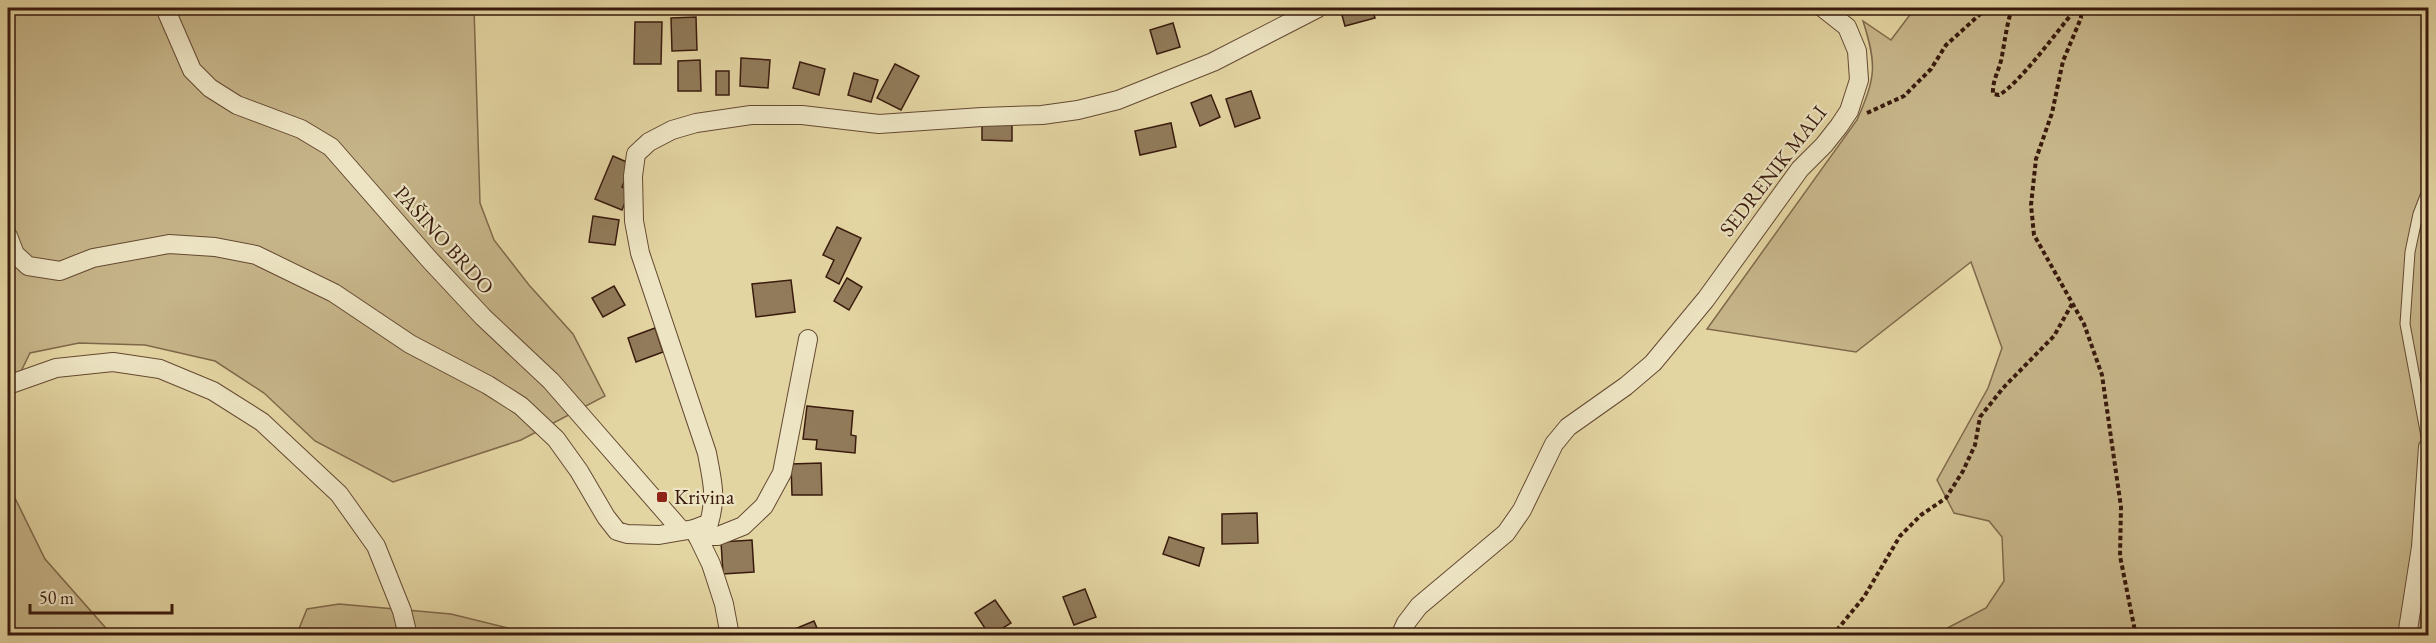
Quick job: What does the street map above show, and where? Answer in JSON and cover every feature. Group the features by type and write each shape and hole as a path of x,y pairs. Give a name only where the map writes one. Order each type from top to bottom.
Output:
{"street":[{"name":"PAŠINO BRDO","path":"165,8 192,70 210,88 237,105 301,129 331,147 483,317 551,381 691,532 711,564 724,604 730,636"},
{"path":"691,532 709,523 715,502 704,444 640,253 634,221 633,176 636,154 649,142 672,130 696,123 751,115 802,115 879,124 1042,115 1078,110 1118,100 1213,62 1318,8"},
{"name":"SEDRENIK MALI","path":"1400,636 1406,623 1419,606 1506,533 1522,510 1554,444 1568,427 1626,386 1653,363 1706,299 1800,169 1824,145 1849,111 1859,80 1857,51 1847,27 1823,8"},
{"path":"8,236 15,254 28,266 60,271 93,258 169,244 215,247 256,255 334,294 410,344 488,385 521,406 556,439 579,471 606,517 617,531 627,534 659,535 691,532 718,536 743,526 764,506 782,473 808,339"},
{"path":"8,386 56,368 113,362 160,369 223,397 262,422 339,494 376,546 402,611 408,636"},
{"path":"2406,636 2421,547 2428,447"}],"lane":[{"path":"2428,188 2418,214 2410,252 2405,324 2428,447"}],"path":[{"path":"1849,111 1869,113 1904,96 1931,69 1946,45 1987,8"},
{"path":"2012,8 2006,27 2002,58 1992,86 1993,93 1999,95 2005,92 2021,75 2075,10 2080,11 2081,18 2063,61 2052,113 2036,159 2031,205 2034,235 2084,324 2102,375 2121,507 2120,556 2136,636"},
{"path":"1832,636 1864,597 1900,536 1921,515 1946,498 1975,446 1980,417 2003,388 2054,336 2073,303"}],"shaded area":[{"path":"8,8 474,8 480,203 494,240 529,285 573,334 605,396 521,440 393,482 315,441 264,393 215,361 145,345 79,343 30,353 8,398"},
{"path":"1915,8 2428,8 2428,635 1934,635 1986,608 2004,581 2002,537 1989,521 1954,513 1937,480 1988,388 2002,348 1971,262 1856,352 1707,329 1857,120 1868,93 1872,71 1871,49 1863,21 1891,40"},
{"path":"8,473 10,488 45,559 112,635 8,635"},
{"path":"339,604 451,614 536,635 296,636 307,609"}],"building":[{"path":"1340,8 1372,8 1375,18 1345,26"},
{"path":"696,17 697,50 672,51 671,18"},
{"path":"635,22 662,22 661,64 634,64"},
{"path":"1173,23 1180,47 1157,54 1150,30"},
{"path":"741,58 770,60 768,88 740,86"},
{"path":"700,60 701,91 678,91 678,61"},
{"path":"800,62 825,69 819,95 793,88"},
{"path":"895,64 919,76 901,110 877,98"},
{"path":"716,71 729,71 729,95 716,95"},
{"path":"854,73 878,80 871,102 848,95"},
{"path":"1251,91 1260,118 1235,127 1226,99"},
{"path":"1211,95 1220,117 1200,126 1191,103"},
{"path":"982,122 1012,122 1012,141 982,140"},
{"path":"1171,123 1176,147 1140,155 1135,131"},
{"path":"613,156 631,164 622,187 630,190 622,210 595,199"},
{"path":"593,216 619,220 615,245 589,242"},
{"path":"837,227 861,238 839,284 826,277 834,260 823,255"},
{"path":"847,278 862,287 849,310 834,301"},
{"path":"791,280 795,312 756,317 752,284"},
{"path":"614,286 625,305 603,317 592,298"},
{"path":"655,328 663,352 636,362 628,338"},
{"path":"807,406 853,411 851,435 856,436 855,453 816,449 817,440 803,439"},
{"path":"821,463 822,495 792,495 791,464"},
{"path":"1257,513 1258,543 1222,544 1222,514"},
{"path":"1169,537 1204,548 1199,566 1163,554"},
{"path":"752,540 754,572 723,574 721,542"},
{"path":"1085,589 1096,617 1074,625 1063,597"},
{"path":"995,600 1011,623 990,636 975,613"},
{"path":"814,621 819,633 813,636 778,636"}],"place":[{"name":"Krivina","path":"662,497"}]}
